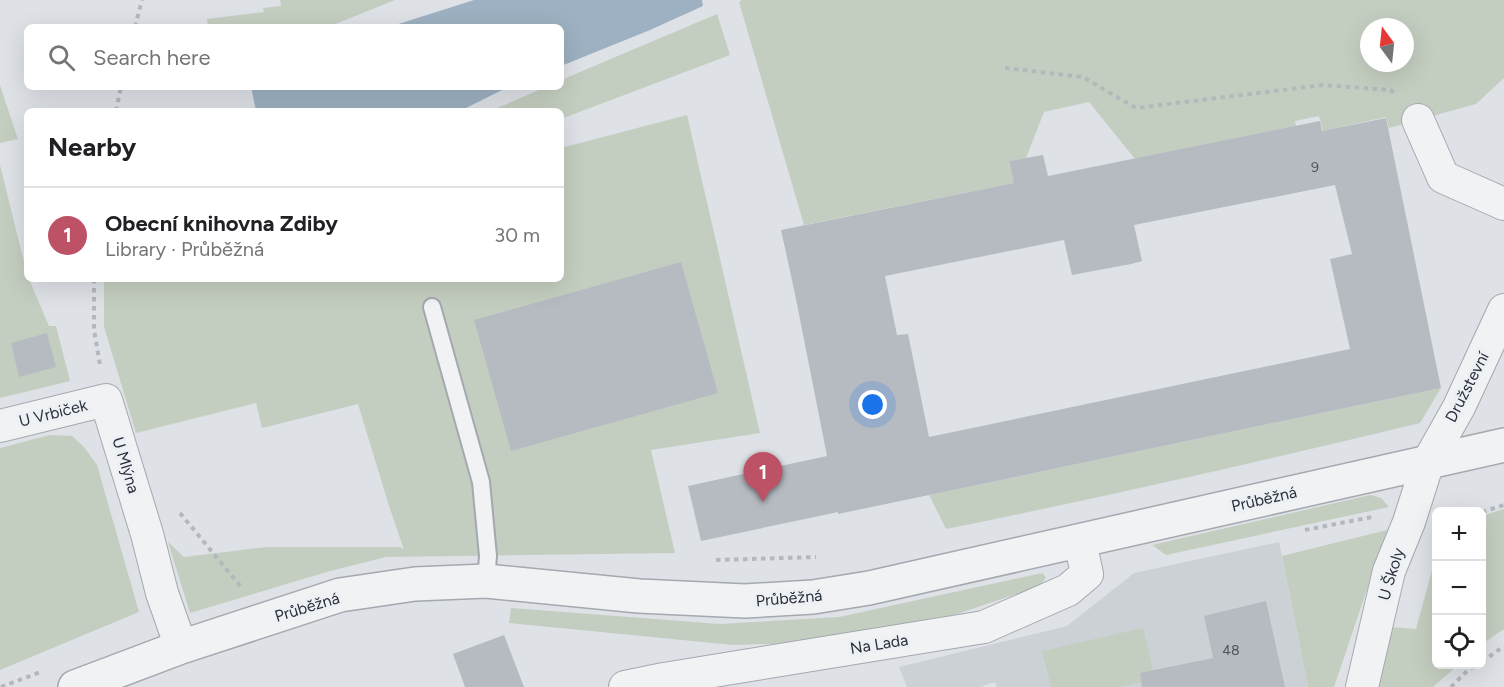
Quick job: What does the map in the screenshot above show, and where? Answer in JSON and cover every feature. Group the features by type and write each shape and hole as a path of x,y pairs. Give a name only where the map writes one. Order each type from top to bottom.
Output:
{"street":[{"path":"1418,120 1443,177 1504,204"},
{"name":"Družstevní","path":"1428,462 1459,407 1504,310"},
{"name":"U Vrbiček","path":"0,426 106,400"},
{"name":"U Mlýna","path":"106,400 147,534 162,593 181,647"},
{"name":"Průběžná","path":"75,687 181,647 340,595 415,584 486,581 639,597 745,602 813,597 869,588 1504,445"},
{"name":"U Školy","path":"1362,687 1389,571 1409,522 1428,462"},
{"name":"Na Lada","path":"625,687 984,627 1068,590 1087,574 1080,541"}],"lane":[{"path":"432,307 480,483 488,556 486,581"}],"path":[{"path":"136,24 142,0"},
{"path":"1005,68 1083,77 1136,108 1323,85 1391,90 1418,120"},
{"path":"117,108 120,90"},
{"path":"94,282 94,330 106,400"},
{"path":"1486,511 1504,505"},
{"path":"175,507 249,596"},
{"path":"1304,531 1384,515 1409,522"},
{"path":"1486,659 1504,646"},
{"path":"1451,687 1470,669"}],"shaded area":[{"path":"1279,542 1308,687 997,687 995,682 980,687 907,687 899,667 1067,626 1134,573"}],"green space":[{"path":"280,0 395,0 335,24 208,24 207,19 264,12 263,8 281,6"},
{"path":"742,0 1504,0 1504,78 1476,104 1389,128 1386,117 1323,131 1319,116 1295,121 1298,136 1135,159 1089,102 1044,112 1026,158 1009,161 1014,183 804,225 739,2"},
{"path":"717,14 730,55 564,118 564,108 497,108 539,90 564,90 564,79"},
{"path":"0,85 18,139 0,143"},
{"path":"687,115 760,433 651,450 675,553 386,557 330,571 190,613 168,542 184,557 267,547 400,547 404,550 358,404 262,428 256,403 136,433 104,327 104,282 564,282 564,147"},
{"path":"0,165 24,262 24,282 30,282 49,326 56,326 70,381 0,398"},
{"path":"1441,388 1420,423 1006,517 946,529 929,495"},
{"path":"50,435 72,436 84,447 97,465 139,612 0,670 0,448"},
{"path":"1370,495 1381,498 1389,507 1166,555 1152,545"},
{"path":"1504,509 1504,629 1486,641 1486,561 1486,515"},
{"path":"1387,530 1334,687 1308,687 1282,556"},
{"path":"1432,571 1432,669 1453,669 1433,687 1375,687 1388,627 1416,629"},
{"path":"1042,573 1046,577 1040,586 957,614 801,643 733,645 509,623 511,608 720,624 839,617"},
{"path":"1143,628 1155,679 1120,687 1051,687 1042,651"}],"water":[{"path":"474,0 702,0 703,6 564,65 564,24 398,24"},
{"path":"252,90 502,90 466,108 255,108"}],"building":[{"path":"1386,118 1441,388 701,541 688,486 827,456 781,230 1014,183 1009,161 1043,155 1048,176 1320,121 1322,131","holes":["1335,185 1352,254 1330,259 1350,349 929,437 908,334 897,335 885,276 1064,240 1072,275 1131,264 1142,261 1134,225"]},
{"path":"681,262 718,393 511,451 474,320"},
{"path":"47,333 56,367 19,377 11,343"},
{"path":"1266,601 1285,687 1142,687 1140,673 1213,658 1204,616"},
{"path":"504,635 524,687 465,687 453,654"}],"place":[{"name":"Obecní knihovna Zdiby","path":"763,502"}]}
